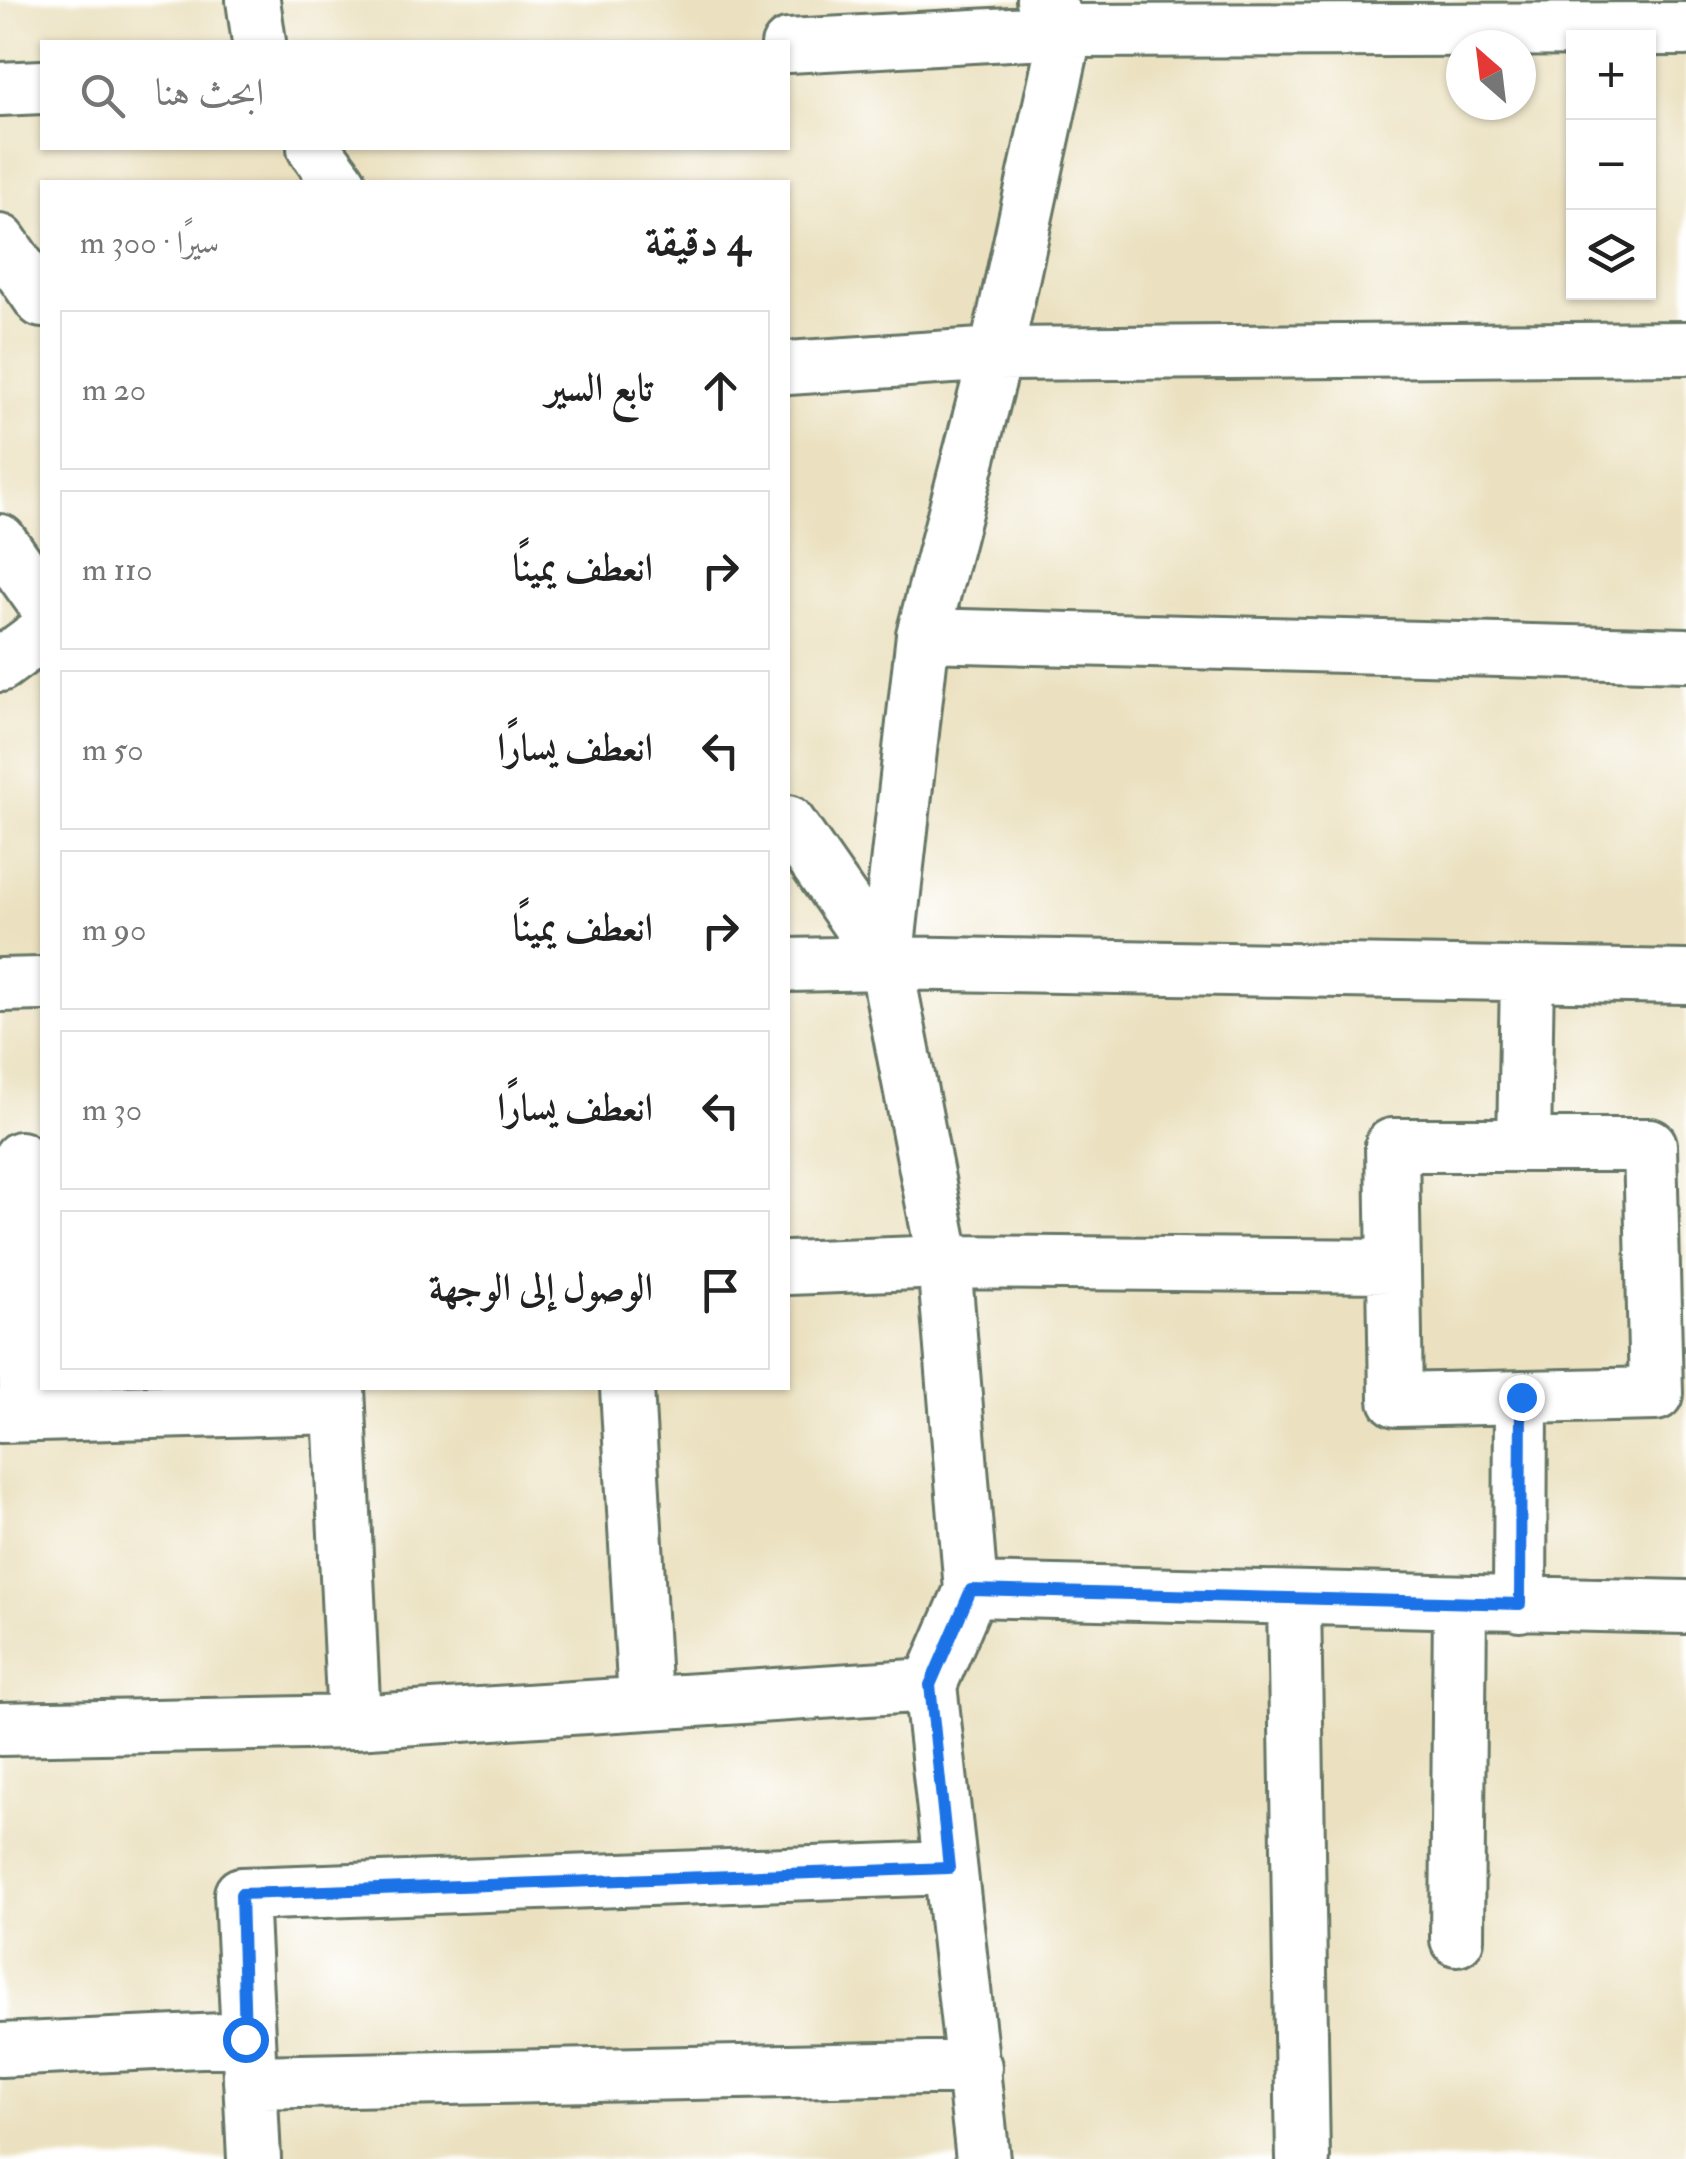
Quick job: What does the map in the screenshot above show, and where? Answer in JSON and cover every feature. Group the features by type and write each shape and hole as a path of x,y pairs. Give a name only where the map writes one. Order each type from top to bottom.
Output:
{"street":[{"path":"253,0 258,40"},
{"path":"790,46 1054,16 1567,15 1686,29"},
{"path":"984,2159 930,1685 971,1590 944,1262 886,963 923,634 996,354 1054,16"},
{"path":"0,89 40,87"},
{"path":"315,150 338,180"},
{"path":"0,241 40,298"},
{"path":"790,368 996,354 1686,348"},
{"path":"0,542 40,597"},
{"path":"923,634 1686,655"},
{"path":"0,665 40,635"},
{"path":"790,825 886,963"},
{"path":"790,965 886,963 1686,977"},
{"path":"1524,1145 1527,975"},
{"path":"0,985 40,984"},
{"path":"1392,1145 1650,1145 1669,1263 1656,1394 1396,1400 1392,1145"},
{"path":"20,1158 13,1416 339,1397 354,1722"},
{"path":"790,1268 944,1262 1392,1266"},
{"path":"628,1390 645,1701"},
{"path":"1520,1604 1521,1397"},
{"path":"971,1590 1686,1606"},
{"path":"1294,1600 1303,2159"},
{"path":"1457,1939 1460,1603"},
{"path":"0,1729 354,1722 930,1685"},
{"path":"254,2159 241,1894 949,1868"},
{"path":"0,2050 248,2060 975,2067"}],"route":[{"path":"245,2039 241,1894 949,1868 930,1685 971,1590 1520,1604 1521,1397"}]}
